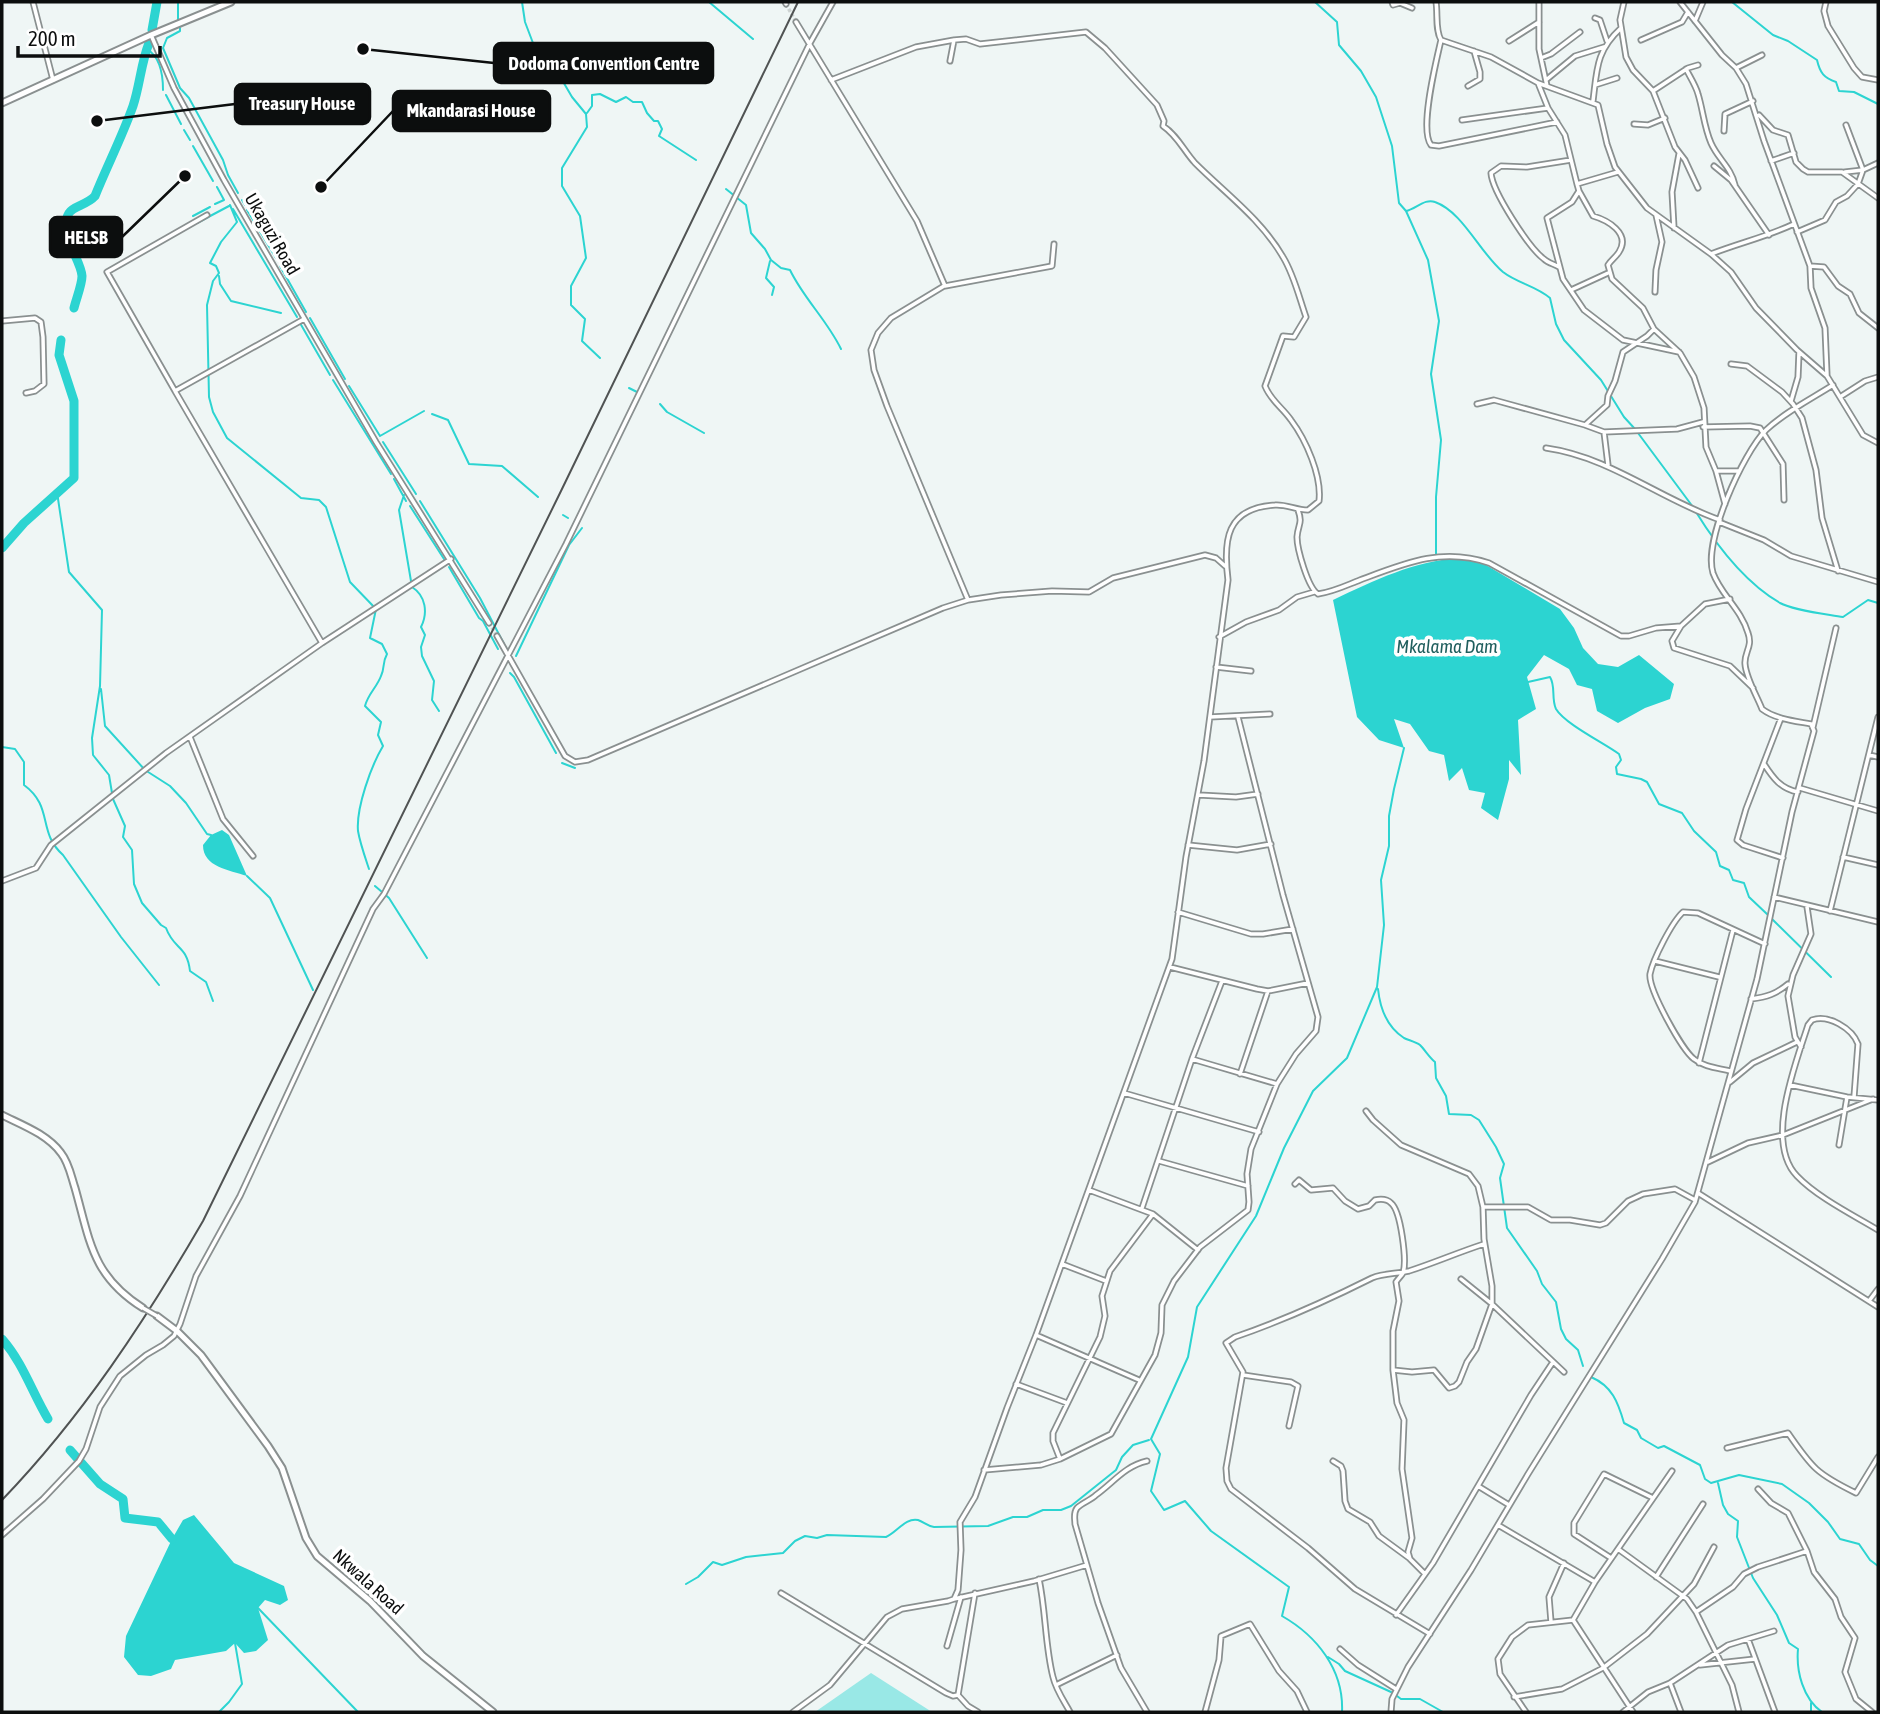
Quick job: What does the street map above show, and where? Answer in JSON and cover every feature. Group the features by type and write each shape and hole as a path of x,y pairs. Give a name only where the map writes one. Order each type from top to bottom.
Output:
{"street":[{"path":"33,2 53,80"},
{"path":"2,103 231,2"},
{"path":"2,1535 43,1499 79,1461 86,1449 100,1407 120,1376 146,1354 169,1341 177,1331 196,1276 240,1196 373,909 384,894 566,544 810,43 833,2"},
{"path":"1392,2 1393,5 1401,3 1412,8"},
{"path":"1436,2 1439,16 1438,36 1441,40 1491,57 1538,83 1593,102 1601,108 1606,144 1618,172 1647,208 1711,254 1731,272 1756,308 1827,376 1863,435 1878,443"},
{"path":"1539,2 1541,58 1548,87"},
{"path":"1624,2 1620,20 1626,57 1633,70 1653,91 1679,154 1685,160 1698,188"},
{"path":"1680,2 1722,55 1736,68 1753,101 1771,161 1810,266 1811,288 1825,328 1827,376"},
{"path":"1695,21 1703,2"},
{"path":"1826,2 1824,11 1828,26 1854,68 1863,77 1878,80"},
{"path":"1641,40 1682,22 1688,12"},
{"path":"1595,18 1600,20 1607,41"},
{"path":"796,22 916,221 945,286"},
{"path":"1509,41 1539,22"},
{"path":"1593,102 1604,47 1621,28"},
{"path":"831,80 916,47 954,40 966,39 980,44 1086,32 1105,48 1157,105 1164,121 1163,126 1173,134 1193,161 1234,198 1284,258 1306,317 1294,337 1283,335 1265,386 1269,397 1291,419 1316,467 1321,487 1319,501 1308,510 1274,505 1250,511 1238,518 1230,529 1227,539 1228,580 1210,718 1169,967 1037,1335 972,1504 960,1522 958,1590 954,1599"},
{"path":"1541,58 1551,54 1580,32"},
{"name":"Ukaguzi Road","path":"151,35 193,124 304,318 376,442 489,622"},
{"path":"950,61 954,40"},
{"path":"1441,40 1430,92 1426,134 1431,145 1440,146 1557,122"},
{"path":"1546,80 1575,56 1604,47"},
{"path":"1468,86 1480,79 1474,51"},
{"path":"1736,68 1762,55"},
{"path":"1653,91 1686,69 1698,65"},
{"path":"1686,69 1698,93 1715,153 1726,162 1733,174 1735,185"},
{"path":"1595,85 1617,78"},
{"path":"1538,83 1548,108 1568,142 1579,191 1593,216 1613,224 1621,238 1621,250 1608,265 1612,279 1643,308 1654,329 1680,353 1700,392 1704,408 1706,450 1716,471 1726,506"},
{"path":"1724,131 1725,114 1753,101"},
{"path":"1462,120 1548,108"},
{"path":"1757,114 1773,130 1788,135 1799,166 1808,172 1863,170 1878,163"},
{"path":"1634,124 1648,125 1665,118"},
{"path":"1797,232 1825,220 1836,202 1847,196 1858,184 1863,170 1846,125"},
{"path":"1771,161 1794,153"},
{"path":"1674,228 1672,192 1679,154"},
{"path":"1559,267 1542,258 1505,208 1492,183 1491,173 1502,166 1527,167 1571,160"},
{"path":"1714,166 1735,185 1769,235"},
{"path":"1577,184 1618,172"},
{"path":"1842,172 1878,198"},
{"path":"1579,191 1572,202 1548,217 1563,279 1584,310 1623,340 1680,353"},
{"path":"1655,292 1662,242 1656,214"},
{"path":"206,215 107,272 322,643"},
{"path":"1711,254 1794,224"},
{"path":"968,600 887,405 874,370 872,350 878,333 891,318 945,286 1052,266 1054,244"},
{"path":"1810,266 1824,267 1838,286 1850,294 1859,313 1878,327"},
{"path":"1571,290 1609,273"},
{"path":"2,321 35,318 41,322 44,384 36,391 26,393"},
{"path":"175,391 304,318"},
{"path":"1585,425 1607,405 1620,357 1654,329"},
{"path":"1791,401 1798,377 1799,352"},
{"path":"1731,364 1747,366 1791,401 1802,418 1814,463 1822,518 1838,571"},
{"path":"1840,397 1865,381 1878,377"},
{"path":"1813,727 1811,724 1765,712 1745,664 1750,647 1748,631 1739,610 1718,584 1711,563 1713,539 1746,457 1763,433 1833,385"},
{"path":"1477,404 1494,400 1604,432 1677,429 1703,424 1754,426 1760,428 1783,464 1784,500"},
{"path":"1604,432 1608,465"},
{"path":"1546,448 1576,453 1608,465 1675,502 1764,540 1791,556 1878,582"},
{"path":"1716,471 1739,471"},
{"path":"1298,510 1302,520 1297,540 1309,585 1314,592"},
{"path":"497,636 565,757 575,762 588,761 943,608 968,600 1039,592 1089,592 1112,578 1205,555 1216,558 1226,568"},
{"path":"1219,637 1245,622 1279,610 1297,597 1314,592 1327,593 1400,566 1436,556 1465,556 1489,563 1621,636 1656,628 1681,626"},
{"path":"2,881 36,868 51,845 166,753 322,643 451,559"},
{"path":"1730,599 1706,604 1681,626 1672,641 1673,647 1730,666 1755,691"},
{"path":"1391,1712 1396,1689 1662,1259 1698,1193 1765,944 1836,628"},
{"path":"1216,667 1251,671"},
{"path":"1210,718 1270,713"},
{"path":"984,1470 1020,1468 1060,1459 1111,1434 1160,1343 1162,1305 1167,1293 1198,1250 1248,1210 1248,1160 1277,1084 1296,1054 1316,1031 1318,1023 1238,717"},
{"path":"1830,911 1878,717"},
{"path":"1781,718 1737,832 1737,840 1743,845 1783,858"},
{"path":"190,737 223,819 253,856"},
{"path":"1869,755 1878,757"},
{"path":"1764,764 1778,784 1788,791 1799,790 1878,811"},
{"path":"1199,795 1236,797 1258,794"},
{"path":"1188,845 1237,850 1270,844"},
{"path":"1843,857 1878,865"},
{"path":"1774,897 1878,922"},
{"path":"1801,1048 1797,1042 1788,1004 1790,983 1811,934 1807,906"},
{"path":"1178,912 1251,934 1293,929"},
{"path":"1731,1071 1699,1063 1681,1045 1653,989 1650,973 1683,912 1698,913 1765,944"},
{"path":"1699,1063 1733,930"},
{"path":"1655,961 1719,977"},
{"path":"1169,967 1268,991 1308,983"},
{"path":"1142,1208 1192,1059 1222,981"},
{"path":"1751,999 1778,993 1790,983"},
{"path":"1240,1074 1268,991"},
{"path":"1854,1097 1858,1044 1851,1031 1835,1022 1817,1018 1808,1025 1790,1085 1783,1135 1786,1154 1795,1175 1808,1186 1878,1230"},
{"path":"1729,1083 1753,1063 1797,1042"},
{"path":"1192,1059 1277,1084"},
{"path":"1790,1085 1875,1100"},
{"path":"1124,1093 1259,1132"},
{"path":"1839,1145 1847,1097"},
{"path":"1707,1163 1748,1143 1783,1135 1875,1100"},
{"path":"1366,1111 1401,1145 1469,1174 1478,1186 1492,1286 1492,1304 1476,1349 1466,1362 1455,1386 1449,1388 1445,1385 1434,1370 1393,1370"},
{"path":"2,1115 39,1134 61,1152 70,1171 93,1252 101,1269 116,1288 156,1316"},
{"path":"1158,1161 1248,1186"},
{"path":"1295,1184 1299,1180 1311,1189 1334,1188 1345,1201 1358,1209 1369,1206 1375,1200 1391,1202 1402,1228 1403,1273 1396,1282 1399,1301 1393,1331 1393,1370 1397,1403 1404,1420 1401,1462 1412,1538 1408,1552 1410,1559"},
{"path":"1483,1207 1528,1206 1552,1220 1600,1225 1606,1223 1628,1201 1643,1194 1675,1189 1695,1200"},
{"path":"1089,1190 1153,1213 1198,1250"},
{"path":"1698,1193 1878,1307"},
{"path":"1060,1459 1053,1433 1103,1327 1105,1317 1102,1296 1105,1281 1153,1213"},
{"path":"1430,1634 1342,1579 1308,1548 1231,1489 1226,1468 1243,1375 1226,1343 1235,1337 1323,1303 1374,1277 1403,1273 1485,1244"},
{"path":"1062,1264 1105,1281"},
{"path":"1461,1279 1492,1304 1564,1372"},
{"path":"1869,1301 1878,1289"},
{"name":"Nkwala Road","path":"156,1316 177,1331 201,1355 282,1468 306,1538 317,1556 379,1609 423,1656 493,1712"},
{"path":"1037,1335 1139,1380"},
{"path":"1396,1615 1425,1574 1553,1362"},
{"path":"1243,1375 1291,1382 1298,1386 1289,1426"},
{"path":"1016,1384 1067,1403"},
{"path":"1727,1448 1788,1433 1810,1465 1826,1478 1856,1493 1878,1457"},
{"path":"1147,1461 1129,1467 1096,1496 1076,1509 1076,1524 1087,1565 1121,1668 1147,1712"},
{"path":"1333,1461 1341,1466 1343,1471 1348,1509 1370,1522 1379,1536 1425,1574"},
{"path":"1573,1620 1595,1582 1672,1471"},
{"path":"1611,1558 1574,1534 1574,1523 1604,1474 1653,1498"},
{"path":"1478,1486 1510,1505"},
{"path":"1758,1489 1771,1503 1788,1513 1814,1572 1835,1599 1841,1617 1855,1638 1845,1672 1856,1699 1872,1712"},
{"path":"1656,1577 1703,1504"},
{"path":"1498,1525 1595,1582"},
{"path":"1514,1697 1562,1689 1603,1668 1647,1634 1694,1584 1714,1547"},
{"path":"1618,1549 1682,1596 1696,1612 1732,1685 1739,1712"},
{"path":"1696,1612 1733,1587 1744,1574 1807,1551"},
{"path":"1551,1622 1549,1597 1564,1563"},
{"path":"793,1712 830,1685 864,1643 894,1612 1039,1579 1087,1565"},
{"path":"1039,1579 1048,1635 1047,1651 1056,1685 1070,1712"},
{"path":"781,1593 946,1693 958,1695"},
{"path":"958,1695 975,1593"},
{"path":"947,1646 961,1596"},
{"path":"1527,1712 1500,1674 1499,1658 1512,1637 1528,1625 1573,1620"},
{"path":"1573,1620 1633,1712"},
{"path":"1205,1712 1219,1661 1221,1636 1250,1624 1279,1671 1297,1691 1307,1712"},
{"path":"1623,1712 1648,1692 1670,1683 1728,1645 1774,1631"},
{"path":"1748,1639 1775,1712"},
{"path":"1340,1648 1358,1665 1396,1689"},
{"path":"1056,1685 1117,1655"},
{"path":"1698,1665 1755,1659"},
{"path":"1670,1683 1681,1712"},
{"path":"958,1695 978,1712"}],"shaded area":[{"path":"871,1673 932,1712 815,1712"}],"water":[{"name":"Mkalama Dam","path":"1460,558 1486,565 1560,609 1574,628 1583,648 1598,664 1618,667 1639,655 1674,684 1670,699 1645,708 1618,723 1597,711 1592,689 1577,685 1569,669 1544,655 1527,677 1536,709 1518,720 1521,775 1509,760 1509,779 1498,820 1481,808 1485,793 1469,790 1462,768 1449,781 1444,755 1429,751 1410,724 1394,719 1404,748 1379,740 1357,717 1333,600 1411,567"},
{"path":"222,830 229,835 247,876 218,866 207,858 203,845 211,835"},
{"path":"194,1515 234,1563 284,1586 288,1600 280,1605 265,1600 258,1608 268,1640 256,1651 244,1653 235,1643 226,1651 175,1660 171,1669 151,1676 138,1675 124,1657 126,1636 172,1539 183,1520"}],"waterway":[{"path":"152,30 157,2"},
{"path":"178,2 178,20"},
{"path":"522,2 525,22 536,51 558,73 586,114 587,127 562,168 562,186 580,216 586,258 571,286 571,305 585,319 582,341 600,358"},
{"path":"709,2 753,39"},
{"path":"1315,2 1337,22 1339,45 1361,71 1376,97 1392,146 1399,203 1406,211 1428,201 1445,207 1463,224 1503,272 1550,298 1556,324 1564,340 1601,380 1624,417 1635,429"},
{"path":"1732,2 1773,35 1788,41 1817,60 1821,72 1836,82 1839,91 1854,92 1878,104"},
{"path":"180,28 180,31 167,38 163,48 180,88 189,98 238,193"},
{"path":"74,308 82,276 68,237 66,221 71,211 95,196 133,106 149,43"},
{"path":"147,49 160,67 163,90"},
{"path":"587,113 592,106 592,95 600,94 616,102 626,97 633,102 642,102 647,113 654,121 658,121 662,129 659,136 696,160"},
{"path":"166,95 181,124"},
{"path":"184,130 190,140"},
{"path":"193,146 213,181"},
{"path":"215,204 224,200 217,187"},
{"path":"726,189 746,205 751,233 771,260 781,268 790,270 841,349"},
{"path":"242,200 245,205"},
{"path":"230,205 237,222 221,242 210,263 216,266 219,273 213,281 207,305 209,397 213,412 227,438 301,498 319,500 326,507 350,582 376,609 370,638 382,644 387,654 381,676 365,706 381,722 378,735 383,746 365,787 359,811 358,831 369,869"},
{"path":"197,223 229,206"},
{"path":"193,216 210,207"},
{"path":"233,209 297,317"},
{"path":"247,210 276,258"},
{"path":"1406,211 1428,260 1439,321 1431,374 1441,440 1436,497 1436,560"},
{"path":"770,261 766,278 774,287 772,295"},
{"path":"280,266 306,312"},
{"path":"219,276 220,284 231,301 281,313"},
{"path":"310,318 345,379"},
{"path":"300,323 330,375"},
{"path":"2,548 24,523 74,478 74,401 59,355 61,340"},
{"path":"333,380 391,474"},
{"path":"349,386 380,436 424,411"},
{"path":"629,388 637,392"},
{"path":"660,404 667,412 704,433"},
{"path":"432,414 448,420 469,464 502,466 538,497"},
{"path":"1638,433 1693,507"},
{"path":"383,442 416,494"},
{"path":"394,479 406,501"},
{"path":"57,492 69,572 102,610 100,686 92,738 93,755 109,775 112,793"},
{"path":"404,495 399,510 412,587 420,595 424,605 425,616 421,627 425,635 421,647 422,656 434,681 432,700 439,711"},
{"path":"420,501 480,598 504,644"},
{"path":"410,506 444,559"},
{"path":"1696,512 1713,538 1743,574 1780,603 1843,617 1868,600 1878,603"},
{"path":"563,515 568,518"},
{"path":"516,656 569,545 582,528"},
{"path":"449,567 498,649"},
{"path":"510,673 556,753"},
{"path":"1528,682 1550,677 1556,709 1561,715 1619,754 1621,760 1616,767 1617,774 1647,782 1659,804 1682,813 1694,831 1716,852 1720,866 1729,870 1733,880 1744,883 1749,897 1768,915"},
{"path":"101,689 105,726 145,770 170,786 186,803 207,834 211,835"},
{"path":"2,747 15,749 24,762 24,785 39,802 55,846 159,985"},
{"path":"1342,1712 1338,1682 1326,1656 1317,1644 1282,1616 1289,1587 1211,1531 1185,1501 1164,1510 1151,1491 1160,1454 1151,1439 1188,1357 1197,1307 1256,1216 1284,1148 1313,1091 1347,1058 1377,987 1384,925 1381,880 1389,846 1389,816 1404,748"},
{"path":"562,763 575,768"},
{"path":"113,799 125,826 123,837 132,850 134,884 142,903 166,928 186,956 190,971 206,982 213,1001"},
{"path":"247,876 270,898 313,990"},
{"path":"375,886 389,898 427,958"},
{"path":"1772,919 1831,977"},
{"path":"1378,989 1389,1023 1398,1034 1420,1045 1435,1062 1436,1078 1446,1096 1449,1114 1471,1115 1479,1120 1496,1147 1504,1164 1500,1178 1507,1228 1556,1302 1561,1329 1566,1339 1578,1350 1583,1366"},
{"path":"2,1339 22,1368 48,1419"},
{"path":"1591,1377 1609,1390 1624,1423 1637,1430 1641,1438 1658,1448 1664,1446 1700,1465 1705,1479 1711,1483 1739,1475 1782,1484 1809,1503 1840,1539 1859,1544 1870,1560 1878,1566"},
{"path":"686,1584 698,1577 713,1562 722,1565 746,1557 783,1553 795,1541 805,1536 886,1537 905,1523 914,1520 934,1527 988,1526 1013,1517 1027,1517 1043,1510 1061,1510 1071,1506 1116,1470 1122,1457 1133,1445 1149,1440"},
{"path":"70,1450 100,1484 123,1499 125,1518 158,1522 172,1539"},
{"path":"1718,1483 1723,1505 1728,1514 1738,1521 1737,1537 1753,1578 1777,1615 1789,1643 1798,1649 1802,1684 1810,1700 1822,1712"},
{"path":"258,1608 358,1712"},
{"path":"219,1712 242,1684 235,1643"},
{"path":"1328,1657 1345,1671 1391,1692"},
{"path":"1397,1696 1401,1699 1420,1699 1443,1712"},
{"path":"1811,1703 1811,1712"}],"tunnel":[{"path":"786,4 796,22"},
{"path":"489,623 497,636"}],"railway":[{"path":"2,1500 59,1435 111,1367 203,1221 798,2"}],"place":[{"name":"Dodoma Convention Centre","path":"363,49"},
{"name":"Treasury House","path":"97,121"},
{"name":"HELSB","path":"185,176"},
{"name":"Mkandarasi House","path":"321,187"}]}
